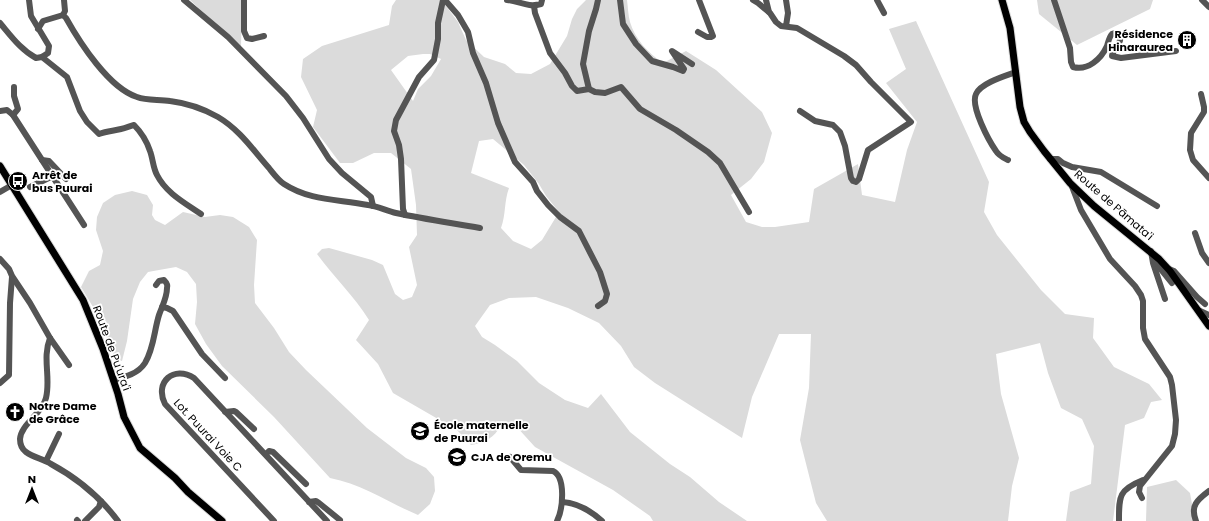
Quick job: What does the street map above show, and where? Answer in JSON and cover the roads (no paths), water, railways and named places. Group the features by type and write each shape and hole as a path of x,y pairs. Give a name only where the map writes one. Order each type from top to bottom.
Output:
{"main road":[{"name":"Route de Pāmata'i","path":"1002,0 1010,28 1020,107 1024,122 1050,159 1071,184 1094,206 1167,268 1209,326"},
{"name":"Route de Pu'ura'i","path":"0,166 83,300 93,323 113,380 124,417 140,448 222,521"}],"street":[{"path":"0,22 23,49 36,58 42,57 48,53 49,46 31,16 29,0"},
{"path":"63,15 65,11 64,0"},
{"path":"184,0 228,37 286,96 303,118 330,159 342,173 371,197 373,206"},
{"path":"244,0 244,31 247,38 252,39 264,36"},
{"path":"405,215 403,209 400,151 394,130 396,120 419,77 434,60 438,39 438,23 444,0"},
{"path":"444,0 458,16 468,32 473,53 486,83 498,123 515,162 533,182 548,205 560,218 579,231 600,272 607,294 605,301 598,306"},
{"path":"507,0 534,6 541,4 542,0"},
{"path":"589,89 583,64 589,31 598,0"},
{"path":"620,0 623,24 636,44 652,61 682,71 684,69 672,51 692,64"},
{"path":"698,32 707,37 713,36 699,0"},
{"path":"753,0 770,13"},
{"path":"766,0 770,13 776,22 781,26 797,28 844,56 856,65 881,93 911,122 868,150 859,179 856,182 852,181 851,178 845,146 840,132 833,124 815,120 800,111"},
{"path":"786,0 788,13 786,26"},
{"path":"877,0 884,13"},
{"path":"1054,0 1070,48 1073,67 1086,67 1093,63 1106,49 1111,35 1114,33 1118,33 1121,37 1121,40 1113,52 1112,56 1115,58 1176,51"},
{"path":"1202,0 1209,7"},
{"path":"534,6 535,13 550,53 577,91 589,89 595,92 605,93 621,87 640,108 676,130 708,152 720,163 749,212"},
{"path":"38,29 43,21 63,15"},
{"path":"63,15 98,65 115,84 137,98 187,104 205,111 232,126 283,183 296,190 322,199 353,202 395,213 480,228"},
{"path":"42,57 67,77 80,111 87,122 99,134 134,125 139,130 150,150 154,169 164,186 201,214"},
{"path":"1008,160 996,152 983,128 980,122 975,97 980,88 1016,72"},
{"path":"13,115 18,109 14,96 14,87"},
{"path":"1201,94 1204,112 1191,132 1190,150 1193,160 1209,178"},
{"path":"0,111 7,110 13,115 84,225"},
{"path":"150,150 150,168"},
{"path":"1050,159 1058,159 1072,167 1101,172 1157,206"},
{"path":"42,160 49,161 66,179"},
{"path":"30,187 53,176"},
{"path":"1071,184 1081,210 1110,259 1135,286 1143,301 1145,339 1170,377 1172,385 1176,420 1172,446 1143,480 1139,492 1142,498"},
{"path":"0,192 12,185"},
{"path":"1195,233 1202,253 1209,263"},
{"path":"1151,253 1172,283"},
{"path":"1151,253 1165,299"},
{"path":"0,259 9,269 50,338 69,365"},
{"path":"1167,268 1174,271 1205,304"},
{"path":"0,383 10,375 12,276"},
{"path":"113,380 130,375 139,370 145,363 152,348 159,314 166,295 167,283 164,280 161,280 157,282 156,285"},
{"path":"162,307 173,311 202,354 225,378"},
{"path":"1195,308 1209,315"},
{"path":"50,338 47,347 46,370 48,386 45,401 38,413 25,428 20,440 22,448 26,452 63,470 85,486 101,501 118,521"},
{"name":"Lot. Puurai Voie C","path":"274,521 168,408 161,394 163,382 170,376 176,373 185,373 202,385 225,412 266,454 327,521"},
{"path":"1170,377 1177,382"},
{"path":"225,412 236,412 254,429"},
{"path":"46,461 59,434"},
{"name":"Lot. Puurai Voie C","path":"266,454 269,451 273,452 306,484"},
{"path":"510,457 521,470 553,470 556,472 561,485 562,502 561,511 557,521"},
{"path":"1119,521 1119,502 1124,492 1130,485 1143,480"},
{"path":"1196,521 1194,506 1199,498 1209,491"},
{"path":"85,521 99,507 101,501"},
{"name":"Lot. Puurai Voie C","path":"310,502 316,501 340,520"},
{"path":"562,502 582,508 602,521"}],"place":[{"name":"Résidence Hinaraurea","path":"1187,40"},
{"name":"Arrêt de bus Puurai","path":"18,181"},
{"name":"Notre Dame de Grâce","path":"15,412"},
{"name":"École maternelle de Puurai","path":"420,431"},
{"name":"CJA de Oremu","path":"457,457"}]}
